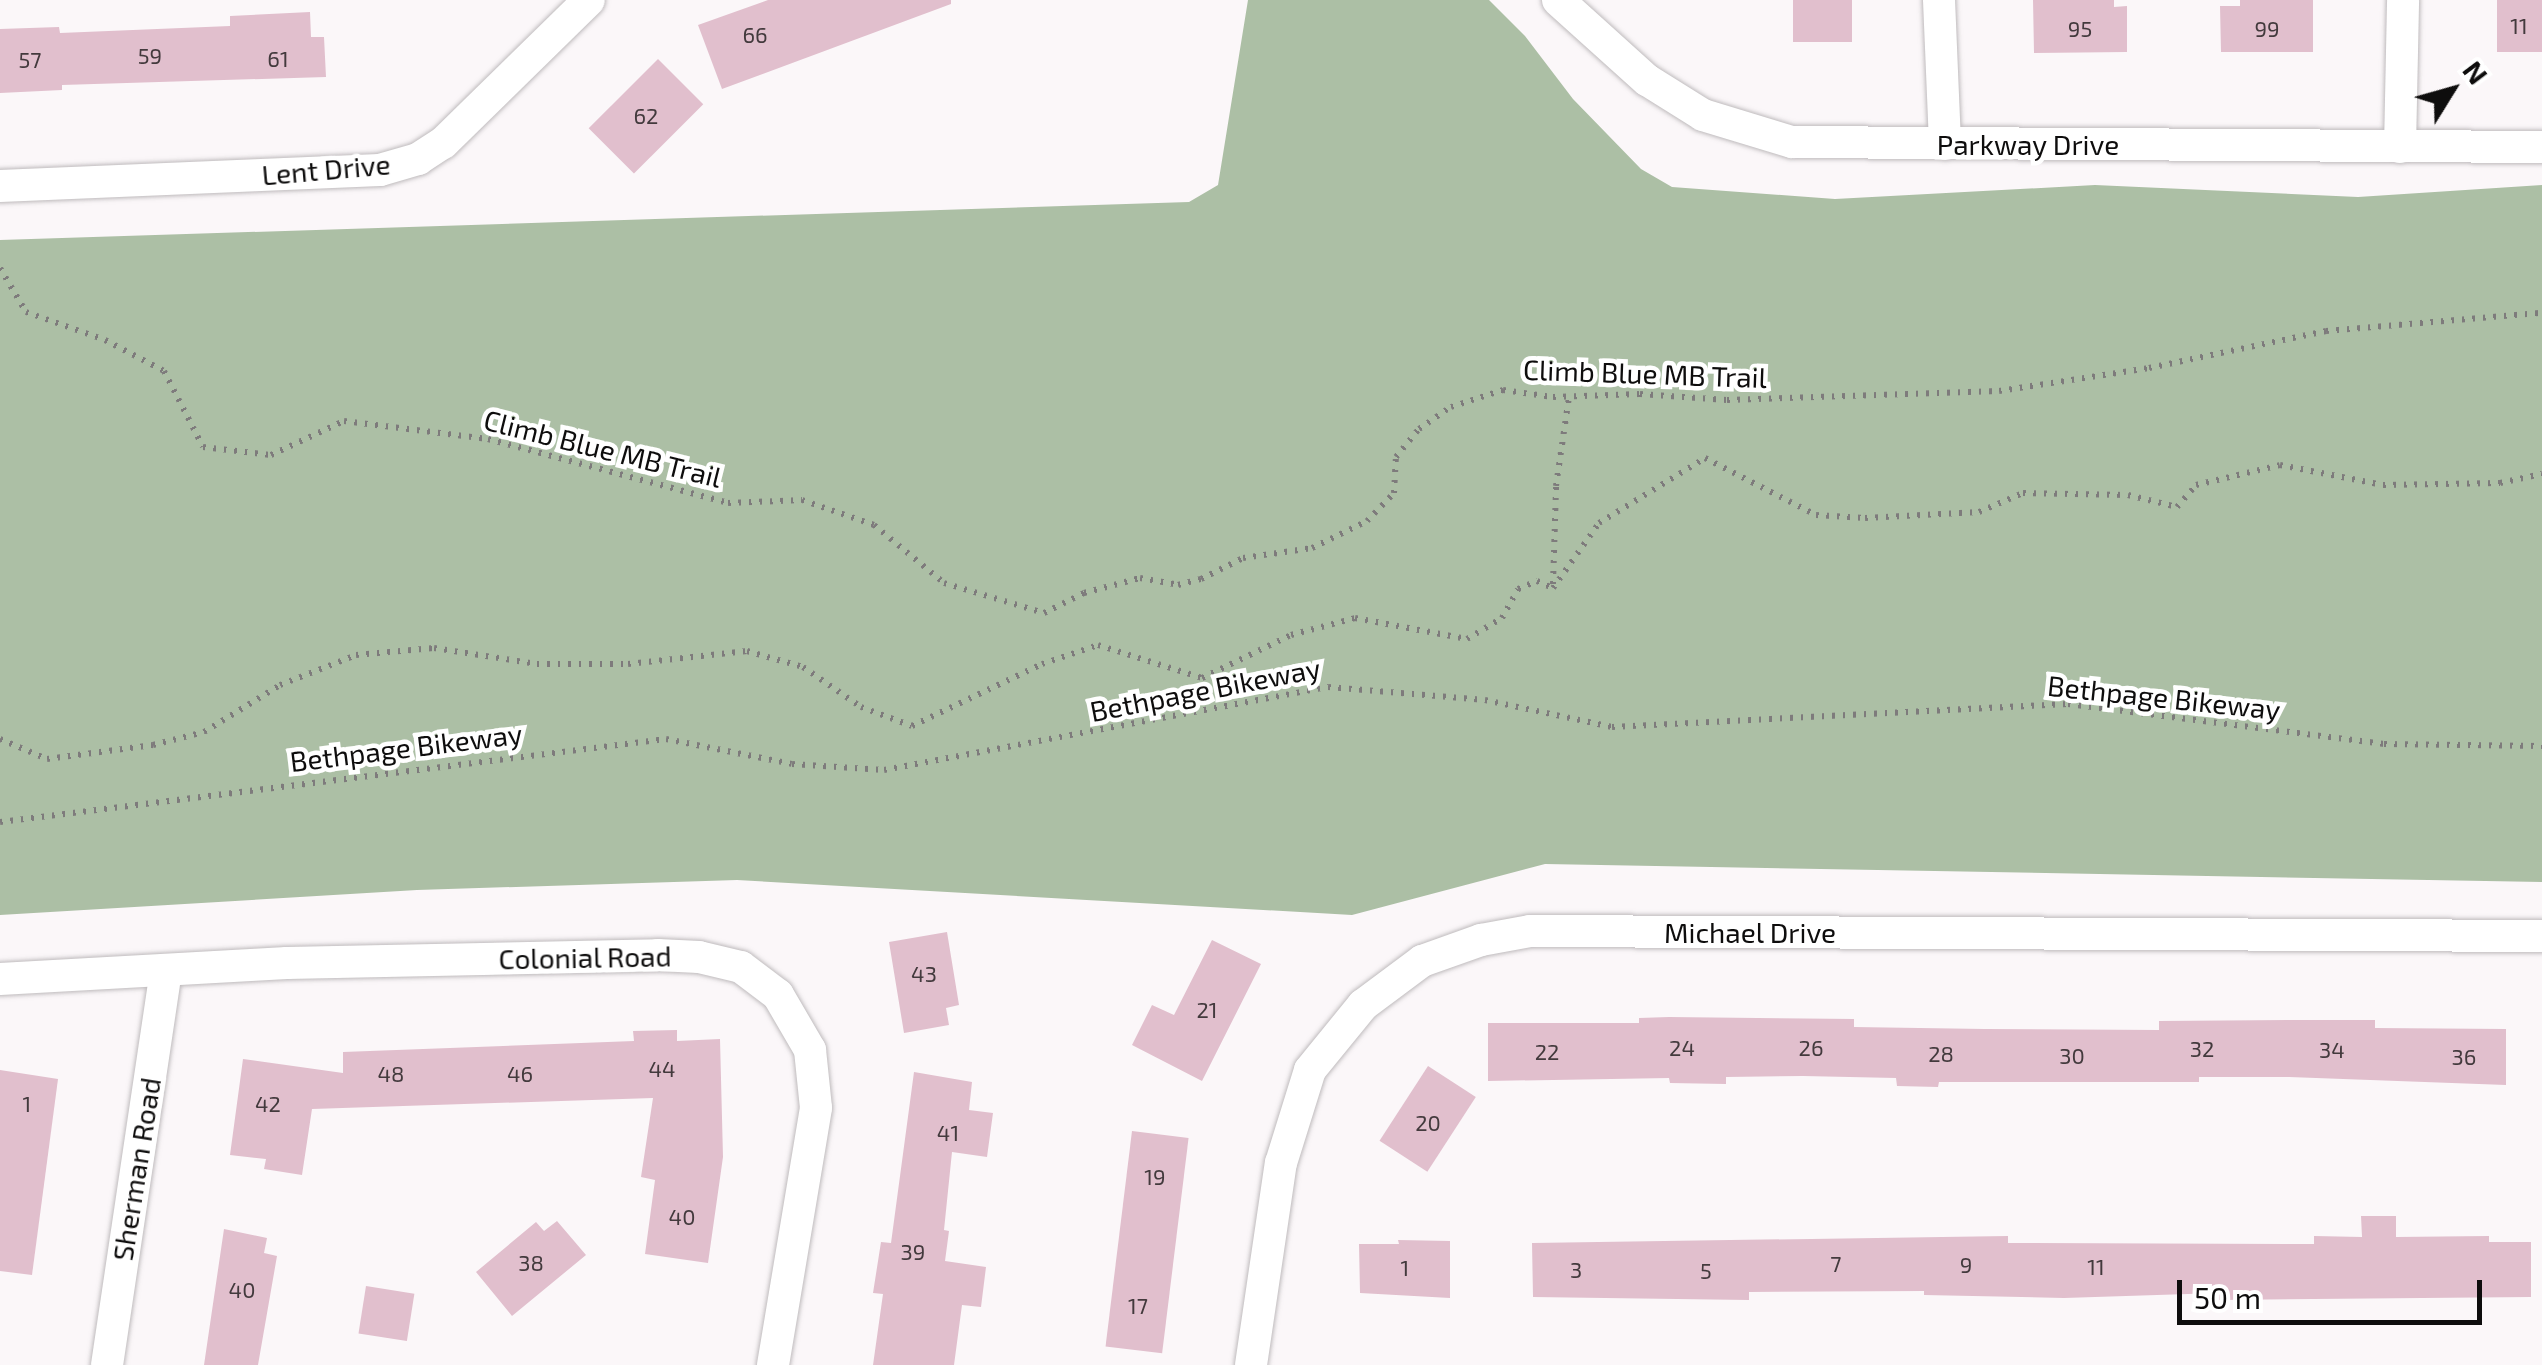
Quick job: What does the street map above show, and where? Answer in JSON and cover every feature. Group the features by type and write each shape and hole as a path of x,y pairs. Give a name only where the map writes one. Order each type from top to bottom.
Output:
{"street":[{"name":"Lent Drive","path":"0,186 380,170 399,165 442,143 589,0"},
{"name":"Parkway Drive","path":"1558,0 1647,80 1703,115 1792,142 2542,147"},
{"path":"1939,0 1945,144"},
{"path":"2400,147 2403,0"},
{"name":"Michael Drive","path":"1250,1365 1281,1163 1310,1070 1362,1005 1422,961 1481,940 1530,931 2542,936"},
{"name":"Colonial Road","path":"0,979 286,963 658,955 699,957 741,967 778,995 810,1050 816,1108 773,1365"},
{"name":"Sherman Road","path":"107,1365 166,972"}],"path":[{"name":"Climb Blue MB Trail","path":"0,268 26,312 105,340 164,371 203,447 271,455 344,422 488,439 728,503 802,500 874,525 944,583 1044,613 1084,593 1140,578 1178,585 1201,579 1244,558 1312,548 1368,521 1394,493 1396,457 1418,429 1451,406 1503,390 1570,397 1640,394 1744,400 1999,391 2149,368 2326,331 2542,313"},
{"path":"1552,588 1556,486 1570,397"},
{"path":"1552,588 1599,523 1704,458 1816,516 1865,518 1979,512 2023,493 2128,495 2177,507 2196,486 2280,465 2383,486 2500,483 2542,474"},
{"path":"0,739 48,759 153,745 204,732 280,685 356,656 434,648 538,664 628,664 748,651 802,667 861,707 912,726 1042,664 1098,645 1202,678 1291,635 1355,618 1466,639 1502,618 1518,589 1537,582 1552,588"},
{"name":"Bethpage Bikeway","path":"0,822 666,739 792,764 884,770 1328,686 1485,700 1612,727 2068,704 2384,744 2542,746"}],"green space":[{"path":"1248,0 1489,0 1525,36 1573,99 1641,169 1672,187 1835,199 2095,185 2358,197 2542,185 2542,882 1545,864 1352,915 737,880 417,890 0,915 0,240 1189,202 1218,185"}],"building":[{"path":"768,0 951,0 951,4 722,89 698,25"},
{"path":"1793,0 1852,0 1852,42 1793,42"},
{"path":"2033,0 2114,0 2114,7 2127,6 2127,52 2034,53"},
{"path":"2240,0 2313,0 2313,52 2221,52 2220,6 2240,6"},
{"path":"2497,0 2542,0 2542,52 2497,52"},
{"path":"310,12 311,37 324,37 326,77 62,85 62,90 0,93 0,29 59,27 60,33 230,26 230,16"},
{"path":"658,59 703,104 634,174 589,128"},
{"path":"947,932 959,1005 946,1008 949,1025 904,1033 889,942"},
{"path":"1212,940 1261,964 1202,1081 1132,1045 1152,1005 1174,1015"},
{"path":"1639,1018 1854,1019 1854,1027 1985,1029 2159,1030 2159,1021 2375,1020 2375,1028 2506,1029 2506,1085 2289,1077 2199,1077 2199,1082 1939,1082 1938,1087 1897,1086 1896,1078 1803,1076 1726,1077 1726,1084 1670,1083 1669,1078 1488,1081 1488,1023 1639,1023"},
{"path":"677,1030 677,1041 720,1039 723,1157 708,1263 645,1254 655,1180 641,1177 653,1098 312,1109 302,1175 264,1169 266,1159 230,1155 243,1059 343,1073 343,1052 634,1041 633,1031"},
{"path":"1428,1066 1476,1097 1427,1172 1380,1141"},
{"path":"0,1070 58,1079 32,1275 0,1271"},
{"path":"914,1072 972,1082 969,1110 993,1113 987,1157 952,1152 944,1230 949,1231 945,1261 986,1267 981,1307 962,1305 954,1365 873,1365 883,1294 873,1293 881,1242 891,1243"},
{"path":"1132,1131 1189,1138 1162,1353 1106,1346"},
{"path":"2361,1216 2396,1216 2396,1237 2489,1236 2489,1242 2531,1242 2531,1297 2219,1300 2219,1293 2064,1298 1924,1295 1924,1291 1749,1292 1749,1300 1533,1297 1532,1243 2008,1236 2008,1243 2314,1244 2314,1236 2362,1237"},
{"path":"557,1221 586,1255 512,1316 476,1272 536,1222 544,1231"},
{"path":"224,1229 267,1238 264,1253 277,1256 258,1365 204,1365"},
{"path":"1398,1240 1450,1241 1450,1298 1360,1293 1359,1244 1399,1244"},
{"path":"366,1286 414,1294 407,1341 358,1333"}]}
